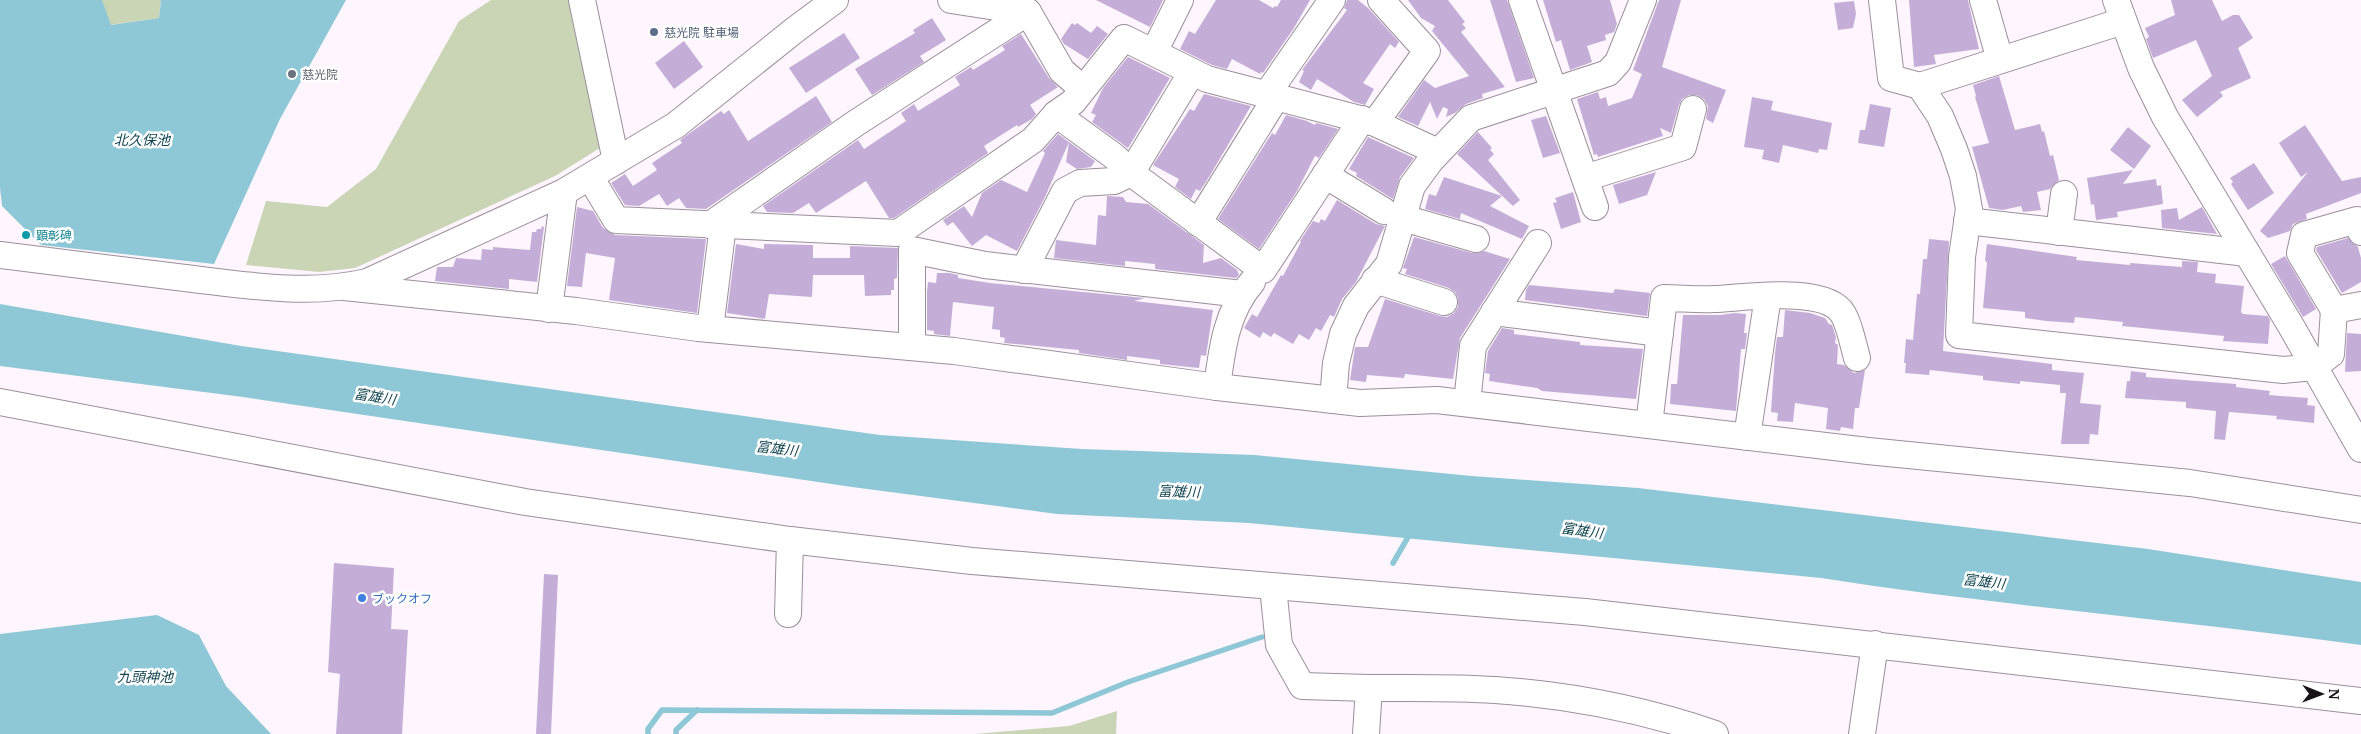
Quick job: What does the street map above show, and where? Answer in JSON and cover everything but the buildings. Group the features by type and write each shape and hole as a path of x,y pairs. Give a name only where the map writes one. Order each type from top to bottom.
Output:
{"street":[{"path":"582,0 593,24 616,161"},
{"path":"0,256 236,284 315,289 344,287 367,282 564,192 590,177 676,125 810,8 835,0"},
{"path":"951,0 1028,12"},
{"path":"1154,52 1180,0"},
{"path":"1198,222 1272,95 1332,0"},
{"path":"1216,387 1227,324 1242,294 1262,270 1325,175 1427,51 1381,0"},
{"path":"1522,0 1595,208"},
{"path":"1882,0 1891,78 1920,86 2000,60 2120,10 2141,68 2165,118 2361,449"},
{"path":"1983,0 2000,60"},
{"path":"1333,400 1336,363 1343,334 1356,306 1388,264 1394,215 1412,186 1438,152 1471,118 1608,73 1618,62 1635,7"},
{"path":"1028,12 1062,71 1083,89"},
{"path":"716,225 856,123 1028,12"},
{"path":"590,177 616,220 898,233 1033,140 1056,114 1073,102 1124,38 1207,79 1368,121 1438,152"},
{"path":"1024,270 1065,191 1080,183 1114,181 1131,172 1192,72"},
{"path":"1920,86 1940,116 1954,148 1963,176 1969,209 1962,257 1959,335 2283,370 2314,367 2331,354 2334,310 2300,253 2304,235 2357,220 2361,232"},
{"path":"1585,178 1683,147 1693,109"},
{"path":"1056,114 1262,270"},
{"path":"1325,175 1394,215 1476,239"},
{"path":"549,309 564,192"},
{"path":"2058,232 2064,194"},
{"path":"1967,221 2246,253"},
{"path":"710,329 716,225"},
{"path":"1468,403 1473,346 1538,243"},
{"path":"912,347 912,250 985,265 1242,294"},
{"path":"1375,280 1444,302"},
{"path":"344,287 549,309 710,329 912,347 1216,387 1360,403 1437,400 1868,451 2190,482 2361,510"},
{"path":"1747,437 1768,296"},
{"path":"1649,425 1664,298 1713,299 1811,296 1833,304 1843,313 1857,358"},
{"path":"2334,310 2361,305"},
{"path":"1494,312 1660,333"},
{"path":"0,402 516,500 790,540 972,562 1585,612 2361,701"},
{"path":"788,614 790,540"},
{"path":"1273,587 1279,645 1302,686 1494,690 1573,698 1677,721 1715,734"},
{"path":"1862,734 1875,644"},
{"path":"1366,734 1369,688"}],"green space":[{"path":"102,0 161,0 159,18 110,25"},
{"path":"491,0 568,0 600,148 555,176 355,268 319,272 246,265 266,201 327,207 376,169 459,21"},
{"path":"1117,711 1116,734 975,734 1069,726"}],"water":[{"name":"北久保池","path":"0,0 102,0 111,25 159,18 161,0 346,0 280,119 214,264 41,245 2,206 0,188"},
{"name":"富雄川","path":"0,304 241,346 880,435 1082,449 1255,455 1472,476 1638,488 2148,549 2361,582 2361,645 1956,597 1821,578 1249,523 1057,514 852,487 243,397 0,366"},
{"name":"九頭神池","path":"157,615 199,635 226,686 271,734 0,734 0,634"}],"waterway":[{"path":"1393,563 1411,532"},
{"path":"648,734 648,729 662,710 1052,713 1128,682 1262,637"},
{"path":"676,734 676,730 697,710"}],"place":[{"name":"慈光院 駐車場","path":"654,32"},
{"name":"慈光院","path":"292,74"},
{"name":"顕彰碑","path":"26,235"},
{"name":"ブックオフ","path":"362,598"}]}
